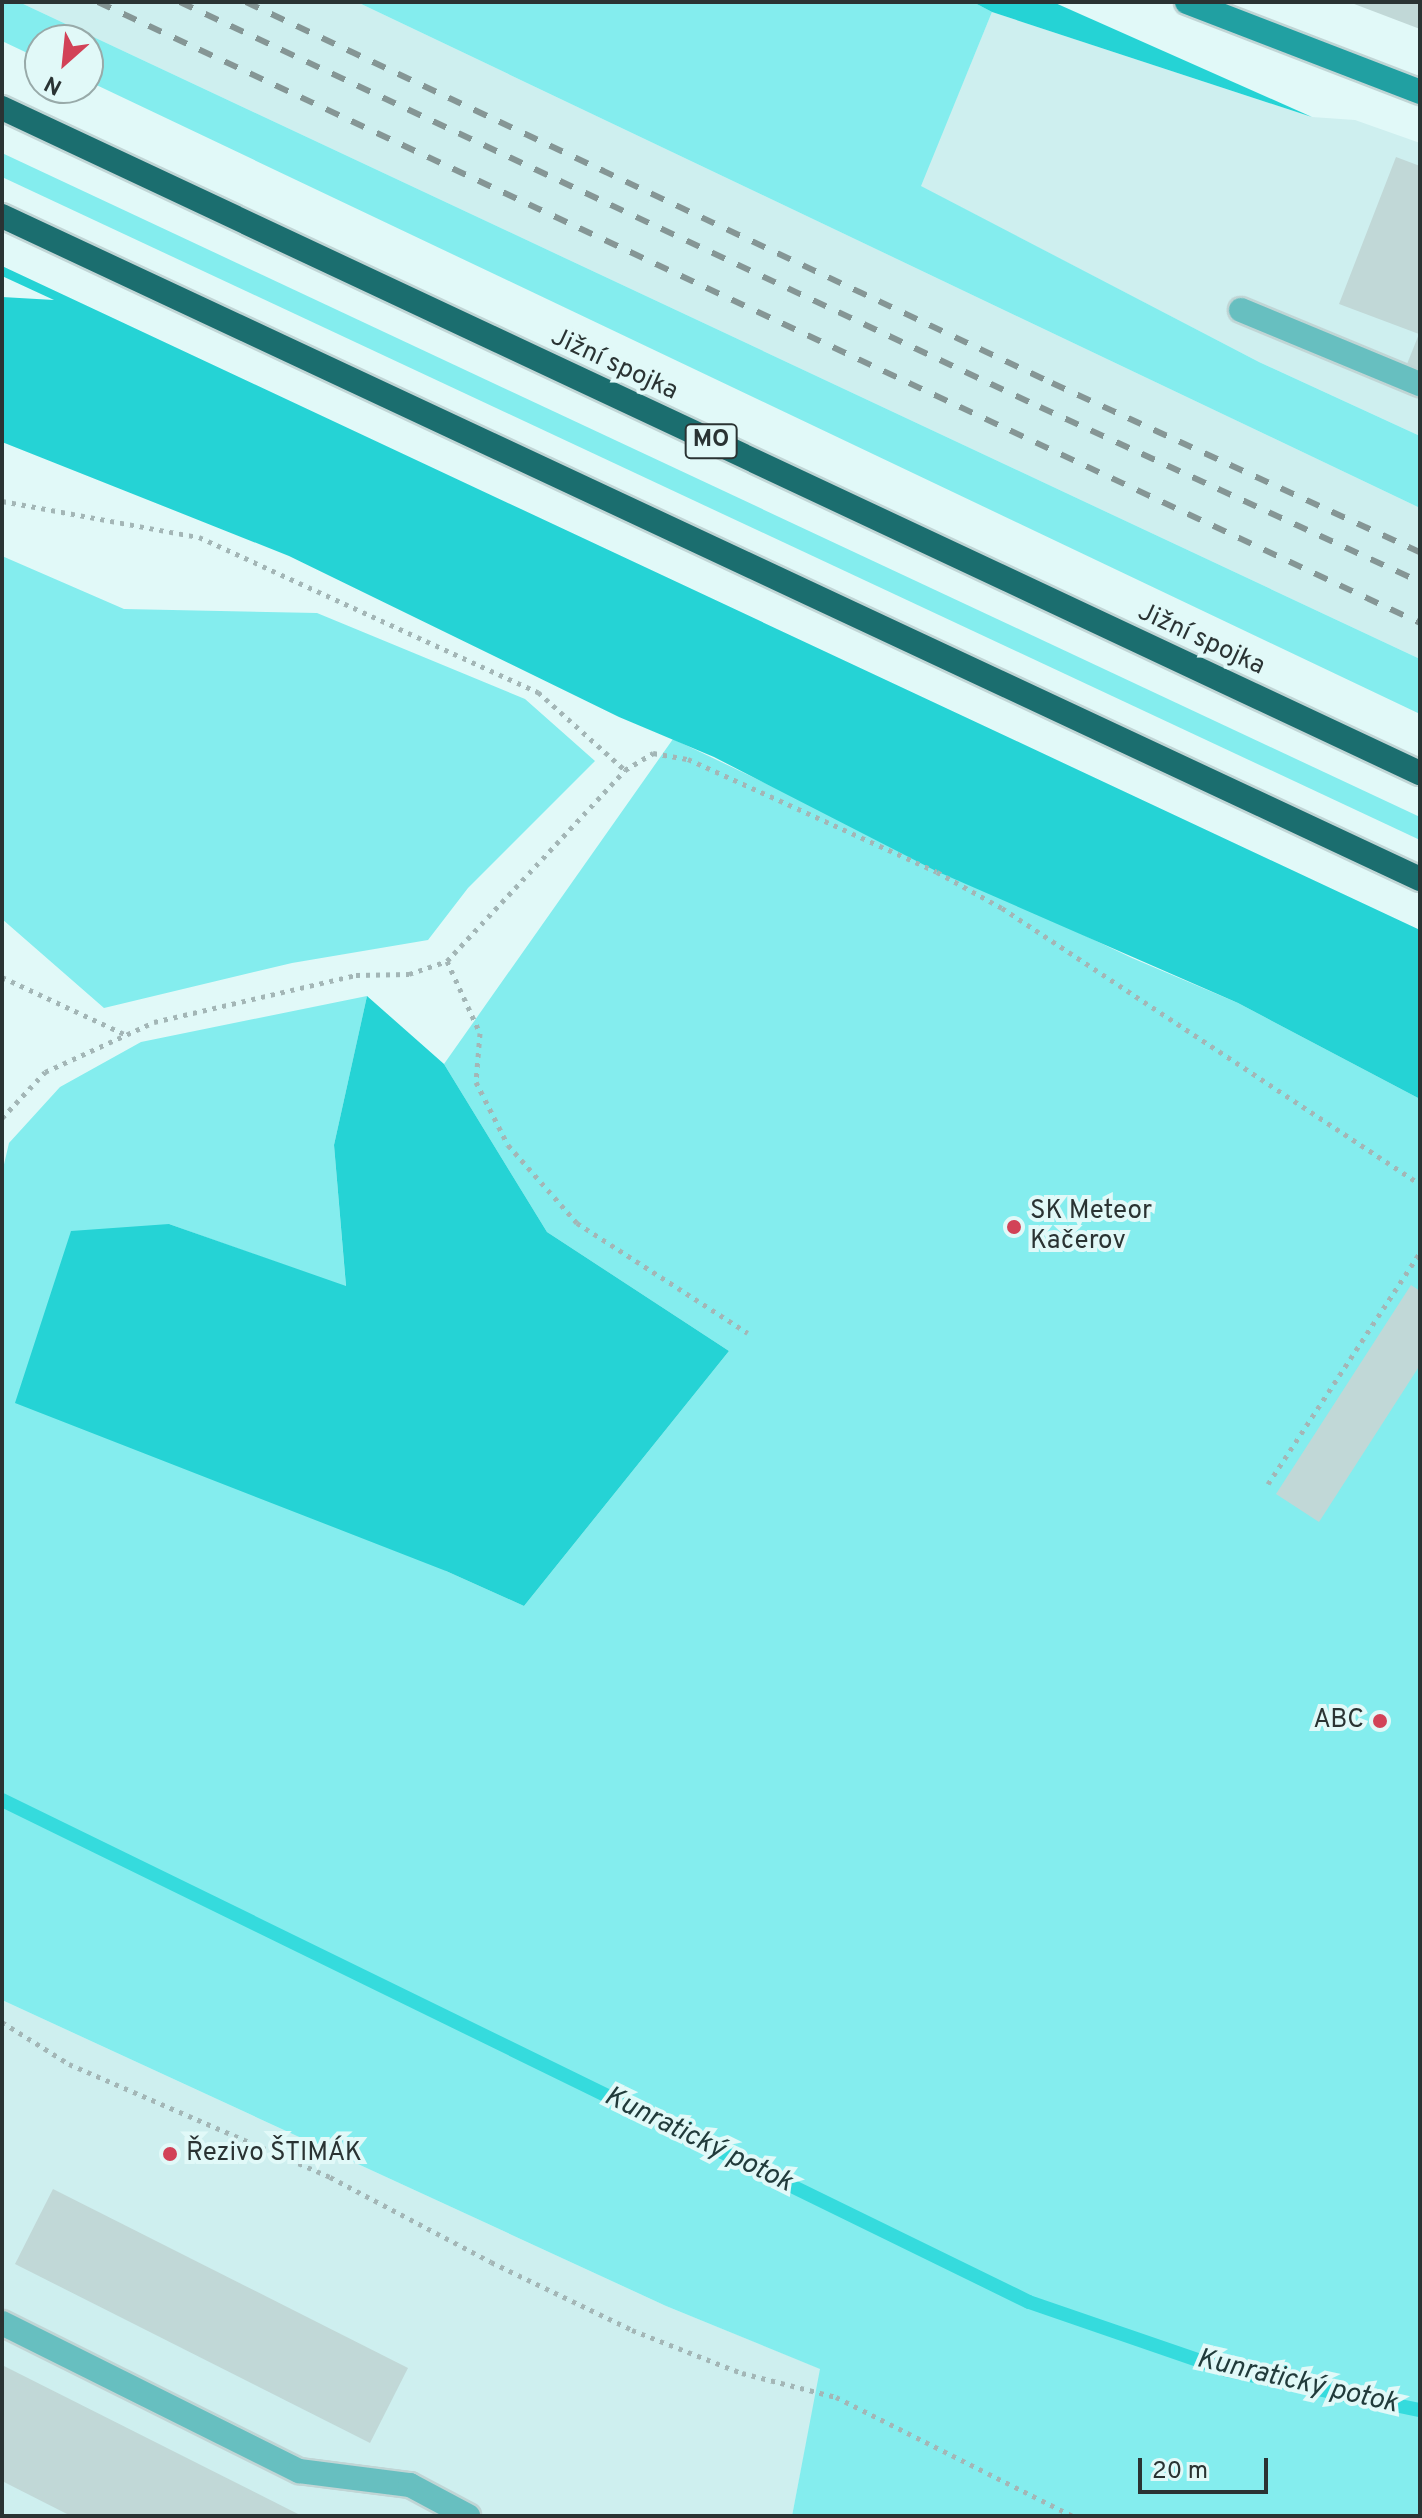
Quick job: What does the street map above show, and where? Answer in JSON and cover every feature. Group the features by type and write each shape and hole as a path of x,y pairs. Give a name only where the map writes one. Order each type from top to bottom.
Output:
{"highway":[{"name":"Jižní spojka","path":"2,108 1420,773"},
{"path":"2,216 1420,879"}],"main road":[{"path":"1187,2 1420,92"}],"lane":[{"path":"1241,310 1420,384"},
{"path":"2,2323 299,2471 410,2485 468,2516"}],"path":[{"path":"2,501 199,537 538,692 625,770"},
{"path":"2,1118 45,1072 154,1022 356,975 409,974 447,961 625,770 653,753 688,759 937,872 1002,908 1420,1184"},
{"path":"447,961 480,1033 476,1082 508,1145 577,1223 748,1333"},
{"path":"2,977 125,1034"},
{"path":"1268,1484 1420,1253"},
{"path":"2,2022 69,2064 330,2177 491,2262 632,2330 742,2373 836,2397 1073,2516"}],"shaded area":[{"path":"2,2 19,2 66,24 24,24 24,51 2,41"},
{"path":"19,2 357,2 1420,508 1420,659 104,42 104,24 66,24"},
{"path":"357,2 973,2 992,12 921,186 1259,362 1420,436 1420,508"},
{"path":"973,2 1053,2 1312,117 992,12"},
{"path":"992,12 1312,117 1355,120 1420,143 1420,436 1259,362 920,186"},
{"path":"104,42 1420,659 1420,714 104,89"},
{"path":"2,153 1420,817 1420,840 2,177"},
{"path":"2,266 1420,930 1420,1099 1238,1003 936,871 714,757 619,717 289,556 2,442 2,297 54,300 2,276"},
{"path":"2,556 124,609 317,613 525,699 595,761 468,888 428,940 292,963 104,1008 2,919"},
{"path":"673,739 1132,958 1238,1003 1420,1099 1420,2516 792,2516 820,2369 666,2306 2,2000 2,1173 9,1143 60,1087 141,1042 367,996 334,1145 346,1287 169,1224 446,1571 524,1606 729,1351 547,1232 444,1064"},
{"path":"367,996 444,1064 547,1232 729,1351 524,1606 446,1571 15,1403 71,1231 169,1224 346,1286 334,1145"},
{"name":"Řezivo ŠTIMÁK","path":"2,2000 666,2306 821,2369 792,2516 2,2516"}],"building":[{"path":"1349,2 1420,2 1420,29"},
{"path":"1396,157 1420,166 1420,369 1407,364 1419,334 1339,304"},
{"path":"1411,1285 1420,1291 1420,1365 1319,1522 1276,1494"},
{"path":"53,2189 408,2368 370,2443 15,2264"},
{"path":"2,2365 302,2516 71,2516 2,2481"}],"waterway":[{"name":"Kunratický potok","path":"2,1800 1029,2302 1226,2370 1420,2410"}],"railway":[{"path":"98,2 1420,623"},
{"path":"180,2 1040,407 1420,582"},
{"path":"246,2 1052,383 1420,552"}],"place":[{"name":"SK Meteor Kačerov","path":"1014,1227"},
{"name":"ABC","path":"1380,1721"},
{"name":"Řezivo ŠTIMÁK","path":"170,2154"}]}
